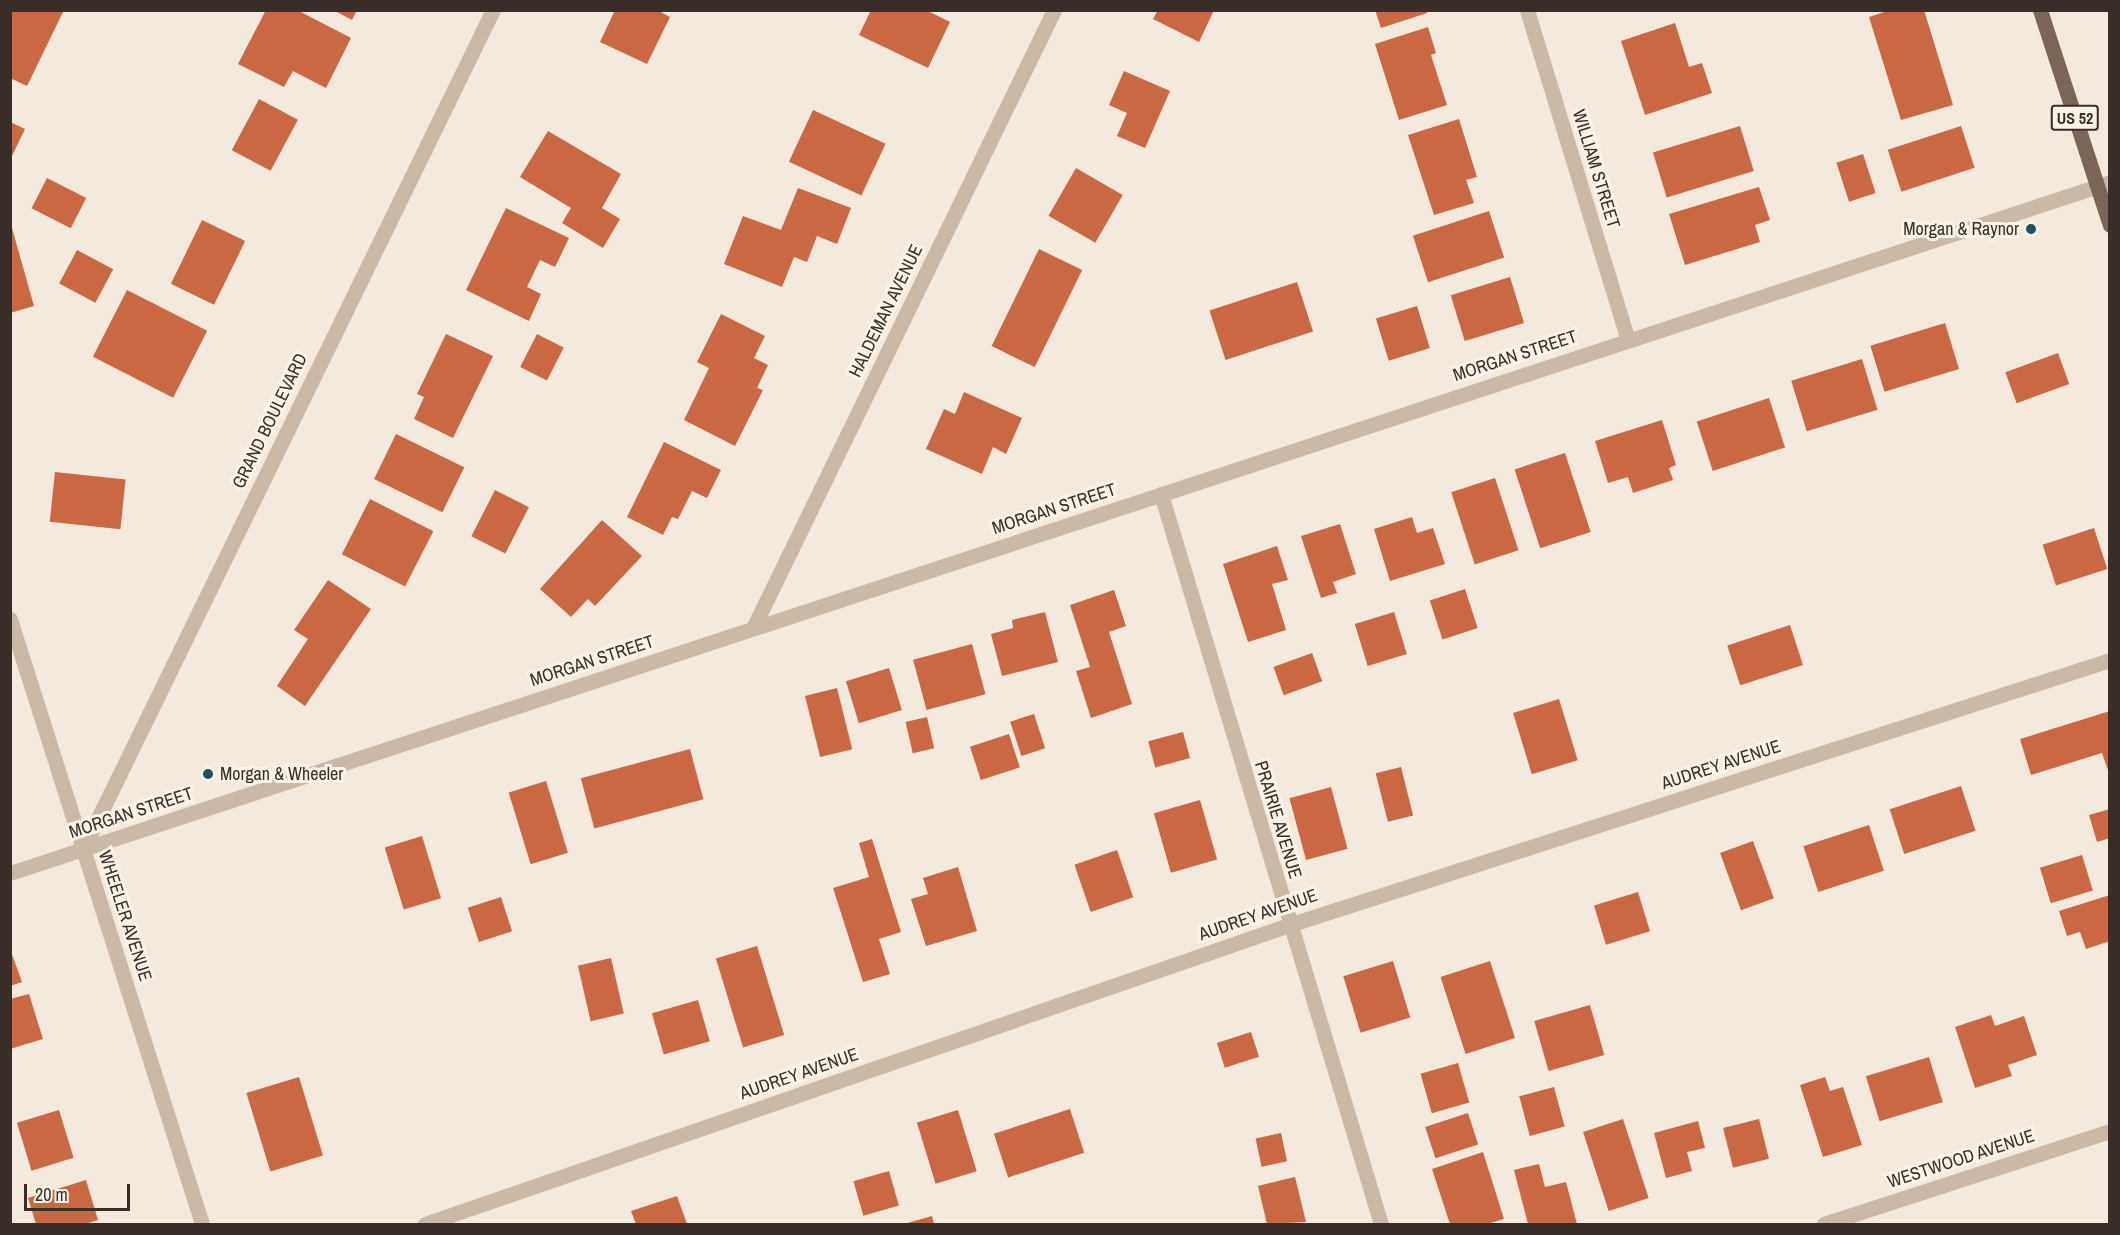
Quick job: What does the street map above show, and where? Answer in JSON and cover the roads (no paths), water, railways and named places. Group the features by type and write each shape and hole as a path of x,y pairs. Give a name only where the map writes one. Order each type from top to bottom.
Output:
{"main road":[{"name":"US 52","path":"2040,10 2103,184 2109,225"}],"street":[{"name":"GRAND BOULEVARD","path":"83,849 493,10"},
{"name":"HALDEMAN AVENUE","path":"753,628 1054,10"},
{"name":"WILLIAM STREET","path":"1527,10 1628,340"},
{"name":"MORGAN STREET","path":"10,873 2103,184"},
{"name":"PRAIRIE AVENUE","path":"1161,494 1289,925 1381,1224"},
{"name":"WHEELER AVENUE","path":"10,619 202,1224"},
{"name":"AUDREY AVENUE","path":"425,1224 1289,925 2109,660"},
{"name":"WESTWOOD AVENUE","path":"1824,1224 2109,1131"}],"place":[{"name":"Morgan & Raynor","path":"2031,229"},
{"name":"Morgan & Wheeler","path":"208,774"}]}
